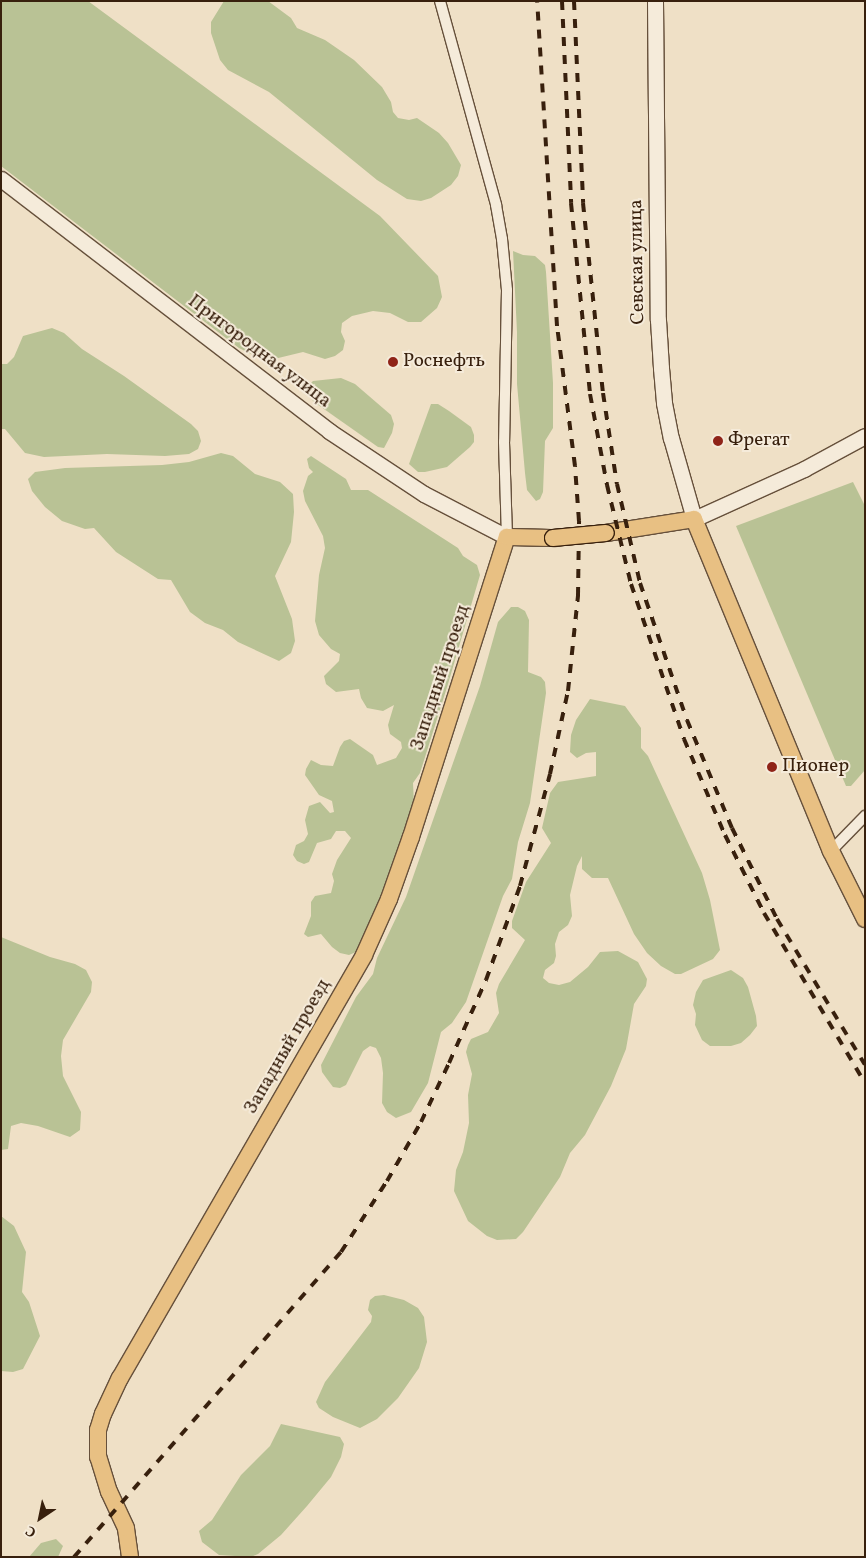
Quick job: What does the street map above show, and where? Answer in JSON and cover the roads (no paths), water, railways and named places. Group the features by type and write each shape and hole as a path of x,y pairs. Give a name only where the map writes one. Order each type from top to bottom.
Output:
{"main road":[{"path":"507,537 553,538 694,519 831,851 865,919"},
{"name":"Западный проезд","path":"130,1557 126,1528 109,1492 98,1457 98,1430 103,1414 125,1369 364,955 389,899 411,837 507,537"}],"street":[{"path":"440,1 496,205 502,239 507,290 504,442 507,537"},
{"name":"Севская улица","path":"655,1 658,320 661,368 664,403 671,438 694,519"},
{"name":"Пригородная улица","path":"1,179 330,431 424,494 507,537"},
{"path":"694,519 804,469 865,436"},
{"path":"831,851 865,816"}],"railway":[{"path":"74,1557 341,1252 387,1181 421,1122 486,980 520,886 550,774 568,691 578,596 579,521 575,466 557,326 537,1"},
{"path":"562,1 571,203 590,394 607,485 631,584 684,739 725,835 764,913 865,1083"},
{"path":"574,1 583,203 603,393 617,484 640,583 687,720 732,828 777,919 865,1065"}],"place":[{"name":"Роснефть","path":"393,362"},
{"name":"Фрегат","path":"718,441"},
{"name":"Пионер","path":"772,767"}]}
